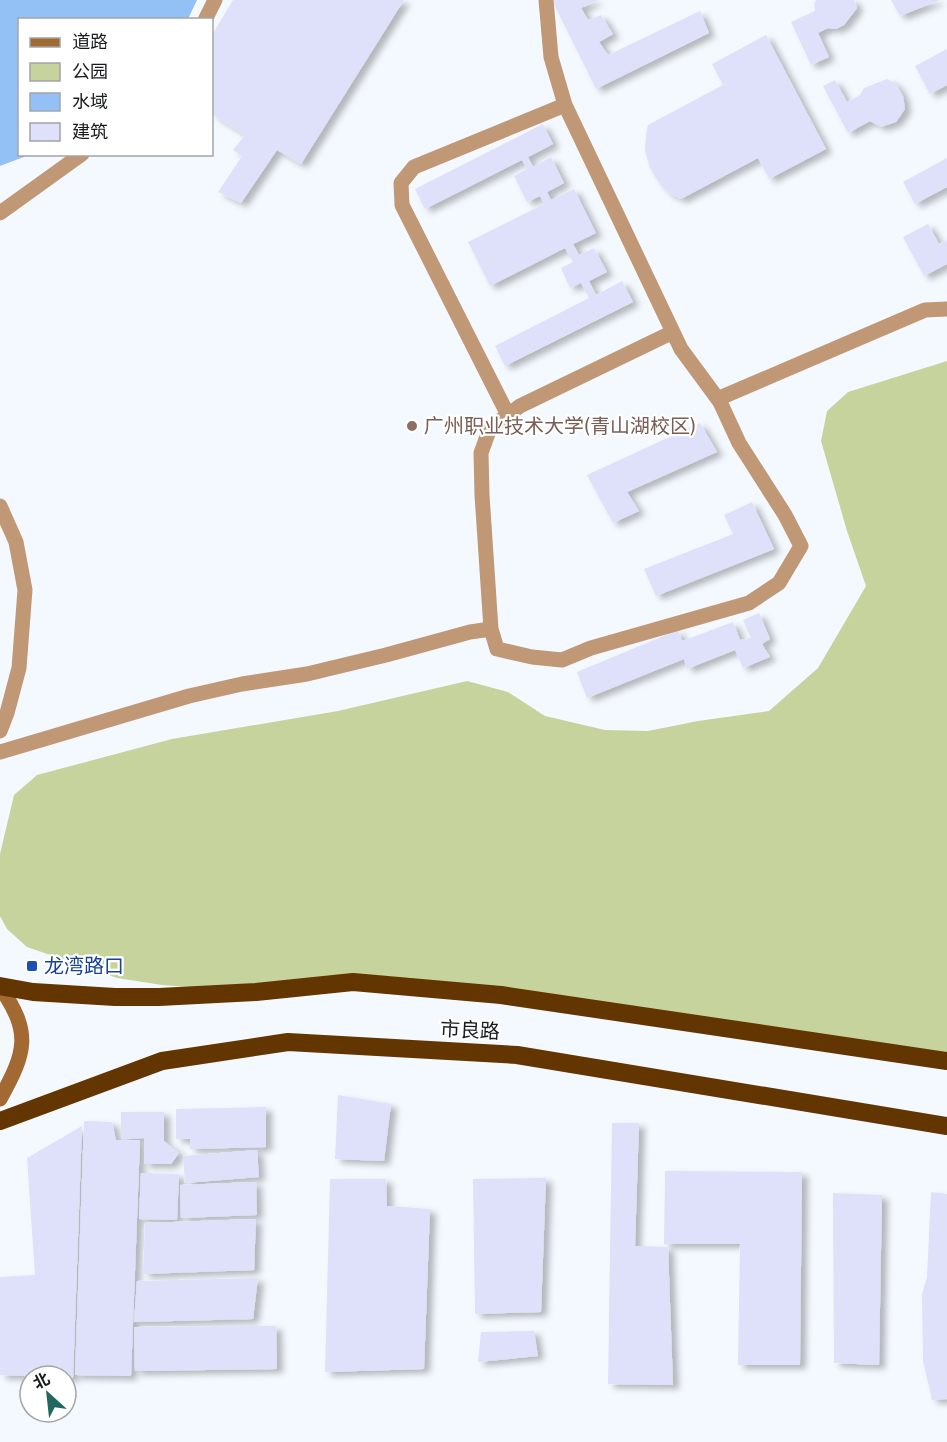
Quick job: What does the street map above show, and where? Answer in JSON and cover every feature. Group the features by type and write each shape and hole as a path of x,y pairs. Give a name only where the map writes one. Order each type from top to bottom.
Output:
{"highway":[{"name":"市良路","path":"0,987 44,993 159,997 256,992 353,982 501,995 947,1061"},
{"name":"市良路","path":"4,1121 162,1060 288,1042 517,1055 947,1126"}],"street":[{"path":"206,18 215,0"},
{"path":"546,0 551,57 565,105 673,332 681,349 720,402 739,443 785,515 801,546 779,583 749,603 600,645 562,660 532,657 497,649 491,629 482,507 481,453 490,428 520,406 673,332"},
{"path":"508,415 402,205 401,183 414,166 565,105"},
{"path":"0,213 79,156"},
{"path":"720,402 722,397 925,310 947,309"},
{"path":"0,506 16,542 25,590 19,668 0,731"},
{"path":"0,752 189,696 242,684 307,674 386,656 470,632 491,629"},
{"path":"0,987 10,1001 23,1036 22,1052 0,1099"}],"green space":[{"path":"947,361 947,1059 425,980 203,988 162,985 117,978 27,947 7,929 0,916 0,854 14,795 37,775 172,739 338,711 467,681 508,692 545,716 605,730 648,731 769,711 818,668 866,586 847,531 821,441 827,411 848,392"}],"water":[{"path":"0,0 197,0 188,18 18,18 18,156 26,156 0,166"}],"building":[{"path":"233,0 404,0 301,164 277,150 241,203 218,192 242,156 233,150 245,135 213,115 213,33"},
{"path":"552,0 598,0 581,8 588,20 601,15 613,34 599,42 608,55 700,11 709,33 596,89"},
{"path":"817,0 854,0 857,8 844,25 836,29 828,28 818,33 829,57 811,65 791,22 815,11 814,3"},
{"path":"891,0 940,0 900,16"},
{"path":"766,35 826,149 769,179 758,158 681,199 669,193 659,183 650,168 645,151 648,125 723,85 712,64"},
{"path":"947,49 947,85 930,94 915,66"},
{"path":"887,79 896,84 903,96 905,109 896,122 881,127 870,121 848,133 823,86 835,80 847,102 860,95 864,88"},
{"path":"543,124 553,144 528,157 533,167 551,157 564,183 547,192 551,200 574,189 596,233 573,244 579,255 594,248 607,272 589,281 596,295 622,281 633,302 505,366 495,346 589,298 581,283 570,288 561,268 573,262 565,248 490,286 468,242 544,204 540,196 527,202 514,176 527,169 522,160 425,209 415,189"},
{"path":"947,158 947,187 915,204 903,182"},
{"path":"928,224 939,244 947,240 947,264 924,276 903,237"},
{"path":"700,423 717,452 627,492 639,511 613,523 587,475"},
{"path":"752,502 774,549 656,596 644,569 733,534 724,515"},
{"path":"759,613 770,639 762,644 770,657 743,668 735,650 687,669 684,659 587,698 577,672 678,630 682,641 733,622 740,640 751,638 743,620"},
{"path":"338,1095 391,1104 384,1161 335,1159"},
{"path":"266,1107 266,1147 190,1149 190,1139 176,1139 176,1109"},
{"path":"121,1112 164,1112 164,1141 179,1153 171,1164 144,1164 144,1138 121,1139"},
{"path":"84,1121 112,1122 116,1140 140,1140 131,1376 78,1375 78,1364 75,1364"},
{"path":"612,1123 639,1123 635,1246 668,1247 673,1385 608,1384"},
{"path":"82,1126 74,1364 18,1364 18,1376 0,1375 0,1277 35,1275 27,1158"},
{"path":"257,1150 259,1177 185,1183 183,1156"},
{"path":"665,1171 802,1172 800,1365 738,1365 740,1244 664,1244"},
{"path":"141,1173 179,1174 177,1220 139,1219"},
{"path":"546,1178 541,1312 475,1314 473,1179"},
{"path":"330,1179 386,1179 387,1206 430,1209 424,1369 325,1372"},
{"path":"256,1182 257,1215 181,1218 180,1185"},
{"path":"931,1192 947,1194 947,1399 932,1400 923,1361 922,1294 927,1277"},
{"path":"833,1193 882,1195 879,1365 834,1363"},
{"path":"256,1219 254,1270 143,1274 145,1223"},
{"path":"258,1278 253,1319 134,1322 137,1281"},
{"path":"276,1326 277,1369 135,1371 134,1327"},
{"path":"534,1331 538,1356 478,1362 481,1332"}],"place":[{"name":"广州职业技术大学(青山湖校区)","path":"412,426"},
{"name":"龙湾路口","path":"32,966"}]}
